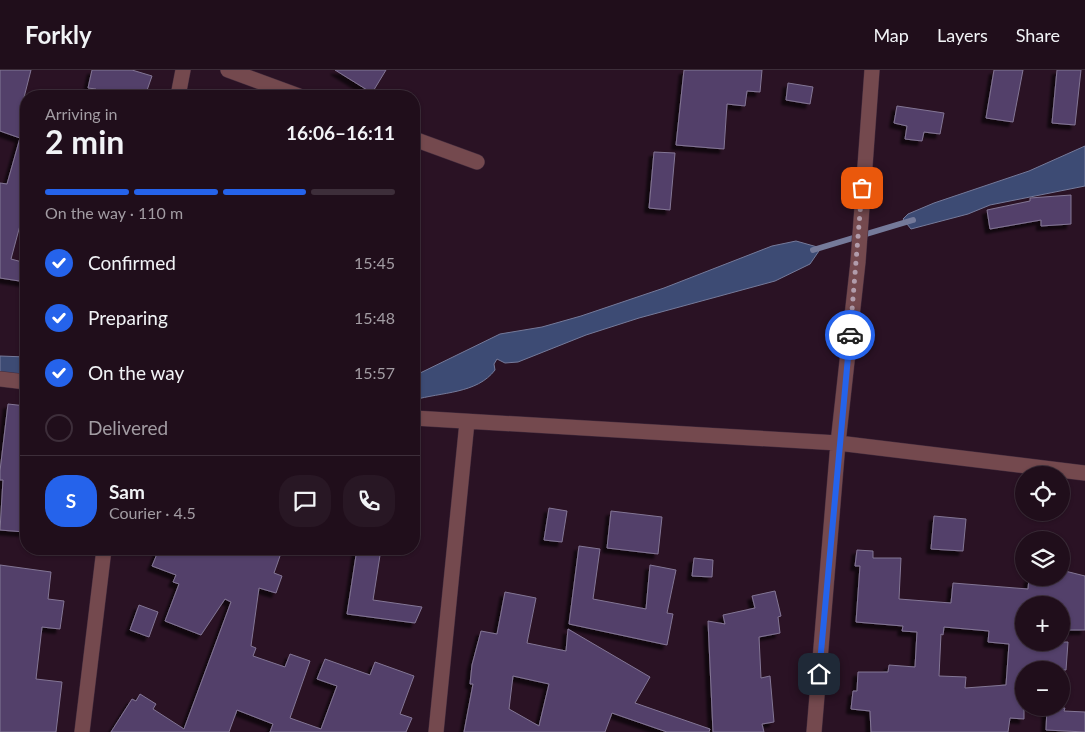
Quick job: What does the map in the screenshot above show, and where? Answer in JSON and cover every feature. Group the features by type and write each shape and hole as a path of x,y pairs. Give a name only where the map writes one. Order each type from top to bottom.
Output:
{"street":[{"path":"179,90 183,70"},
{"path":"228,70 283,90"},
{"path":"814,732 838,443 858,262 872,70"},
{"path":"420,140 477,162"},
{"path":"0,379 20,381"},
{"path":"420,418 838,443 1085,473"},
{"path":"436,732 467,422"},
{"path":"82,732 103,555"}],"water":[{"path":"1085,146 1085,186 990,205 968,214 911,229 903,219 908,214 934,203 1029,171"},
{"path":"796,241 821,248 810,264 775,281 639,318 586,335 518,362 505,363 497,359 494,364 495,370 479,384 458,391 420,398 420,373 500,334 542,327 581,316 664,288 772,246"},
{"path":"0,356 20,357 20,376 0,374"}],"building":[{"path":"0,70 31,70 26,90 20,90 20,138 0,131"},
{"path":"92,70 132,70 152,76 147,90 96,90 88,88"},
{"path":"335,70 386,70 374,90 367,90"},
{"path":"684,70 762,70 760,92 747,91 745,106 727,104 724,149 676,145"},
{"path":"994,70 1023,70 1013,122 986,118"},
{"path":"1057,70 1081,70 1075,125 1052,123"},
{"path":"788,83 813,87 810,104 786,100"},
{"path":"897,106 944,113 940,134 924,132 922,141 905,139 907,126 894,123"},
{"path":"20,138 20,225 11,259 20,261 20,281 0,278 0,183 7,184"},
{"path":"654,152 675,153 670,210 649,208"},
{"path":"1071,195 1071,224 1041,226 1041,220 990,229 987,210 1030,201 1030,198"},
{"path":"8,404 20,405 20,532 0,530 3,480 0,480"},
{"path":"549,508 567,511 562,542 544,540"},
{"path":"611,511 662,517 658,554 607,548"},
{"path":"934,516 966,519 963,551 931,549"},
{"path":"579,546 600,549 593,599 646,609 650,565 676,570 667,613 673,614 667,645 569,624"},
{"path":"857,550 873,551 873,558 901,558 899,599 951,603 953,583 1028,589 1028,586 1070,586 1070,572 1085,576 1085,630 1070,630 1070,596 1015,596 1015,651 1067,651 1067,661 1015,661 1015,716 1024,716 1024,719 1010,718 1008,732 871,732 870,711 851,709 853,691 857,691 858,672 888,672 889,665 915,667 917,632 902,631 903,626 856,622 860,566 855,566","holes":["944,627 989,631 988,642 1009,644 1006,685 965,688 966,677 939,676 941,634 943,635"]},
{"path":"157,555 280,556 274,573 282,576 276,593 259,588 251,646 256,648 253,656 285,667 290,654 310,661 290,718 321,729 337,686 317,679 325,659 370,675 375,662 414,676 400,714 412,718 406,732 270,732 273,724 237,710 229,732 111,732 132,699 136,701 140,694 156,704 153,709 184,729 231,602 225,599 201,635 165,621 179,584 173,582 176,575 152,566"},
{"path":"356,555 380,555 373,600 422,607 415,623 347,614"},
{"path":"694,558 713,560 712,577 692,576"},
{"path":"0,565 51,572 48,599 64,601 60,629 42,627 36,679 62,682 56,732 0,732"},
{"path":"775,591 781,616 778,617 780,633 759,637 761,678 770,676 774,722 762,724 764,732 713,732 708,621 725,624 723,615 755,608 752,596"},
{"path":"505,592 536,598 527,643 566,651 568,629 650,677 635,703 710,729 709,732 667,732 612,713 605,732 464,732 473,684 470,684 472,665 481,631 497,634","holes":["513,676 549,684 539,726 509,709"]},
{"path":"139,605 158,612 149,637 130,630"},
{"path":"1070,711 1085,712 1085,732 1046,730 1047,716 1070,716"}],"waterway":[{"path":"813,250 913,220"}],"way so far":[{"path":"850,335 858,262 862,188"}],"route":[{"path":"819,674 838,443 850,335"}]}
